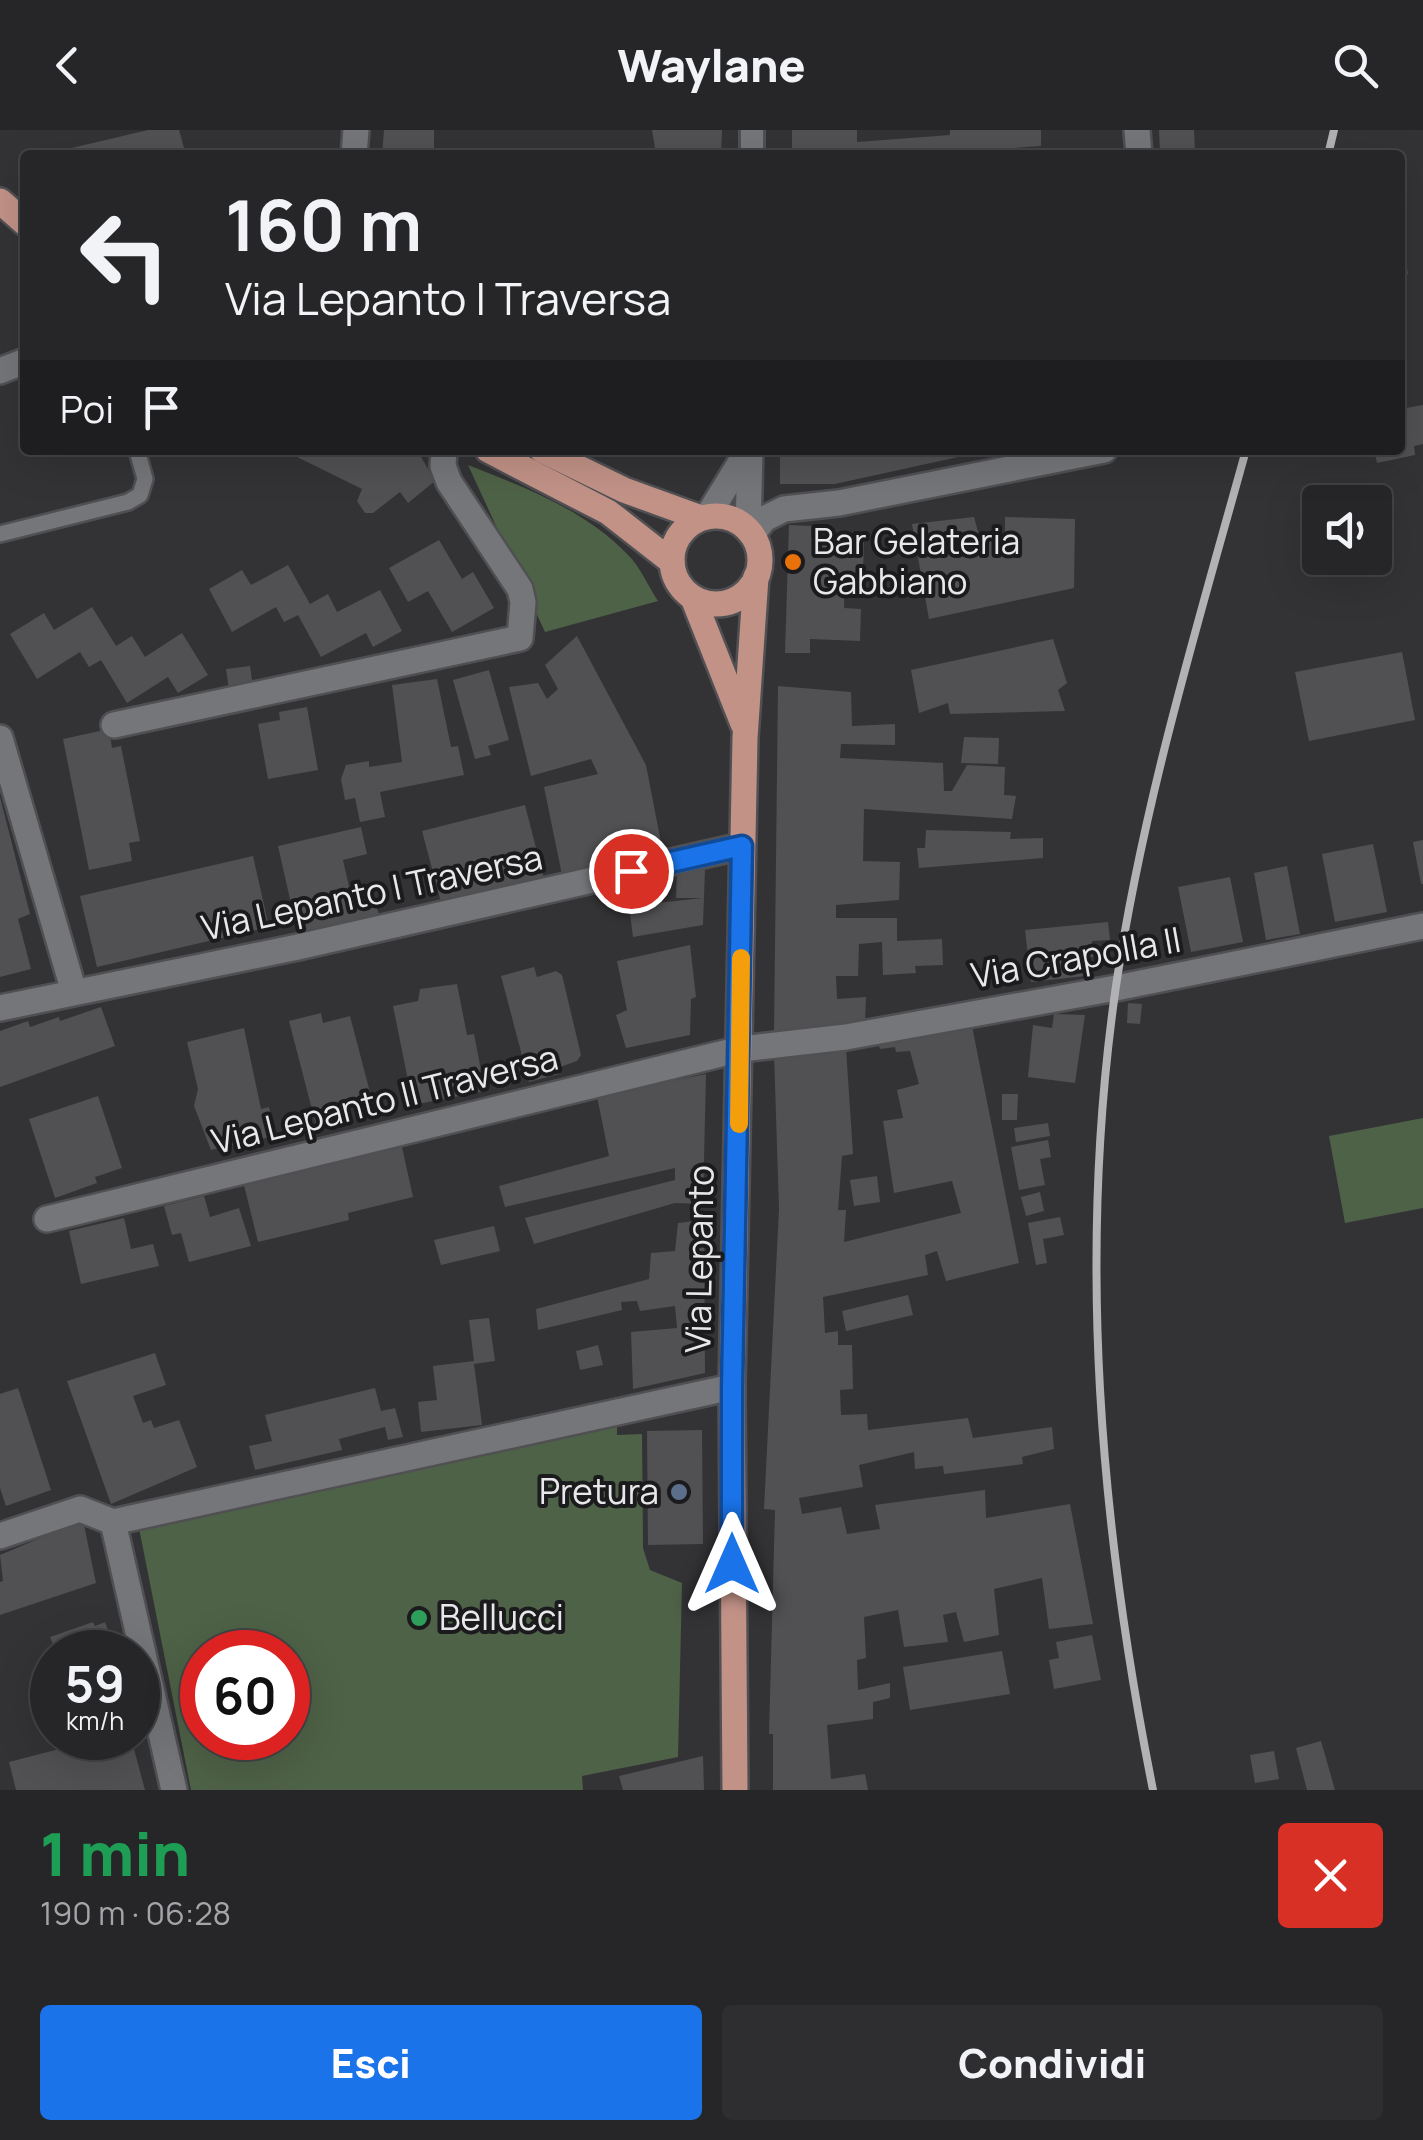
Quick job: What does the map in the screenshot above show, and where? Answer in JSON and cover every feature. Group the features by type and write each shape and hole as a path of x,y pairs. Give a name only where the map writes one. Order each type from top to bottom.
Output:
{"main road":[{"path":"0,201 20,219"},
{"path":"498,455 608,512 672,562"},
{"path":"552,455 624,490 704,518 729,518 750,533 760,563 756,577 748,590 722,604 694,598 675,576 672,562 679,536 704,518"},
{"name":"Via Lepanto","path":"735,1790 732,1387 742,846 756,577"},
{"name":"Via Lepanto","path":"694,598 746,730"}],"street":[{"path":"114,725 520,638 520,589 449,482 444,455"},
{"path":"704,518 746,455"},
{"path":"749,455 750,533"},
{"path":"750,533 764,519 784,509 839,503 1079,455"},
{"path":"0,738 74,992"},
{"name":"Via Lepanto I Traversa","path":"0,1008 298,947 742,846"},
{"name":"Via Crapolla II","path":"741,1049 846,1037 1423,926"},
{"name":"Via Lepanto II Traversa","path":"46,1219 741,1049"},
{"path":"0,1536 80,1509 113,1522 732,1387"},
{"path":"113,1522 174,1790"}],"lane":[{"path":"0,534 128,502 140,495 145,479 138,455"}],"green space":[{"path":"468,465 553,501 592,525 632,559 658,601 545,632"},
{"path":"1423,1118 1423,1208 1345,1223 1329,1136"},
{"name":"Bellucci","path":"617,1416 617,1435 642,1434 643,1548 650,1570 682,1583 678,1757 582,1776 583,1790 191,1790 185,1760 310,1760 310,1630 180,1630 180,1735 139,1528"}],"building":[{"path":"148,130 179,130 185,150 63,150"},
{"path":"384,130 434,130 434,150 382,150"},
{"path":"652,130 722,130 721,150 642,150 655,148"},
{"path":"792,130 857,130 857,142 950,135 950,130 1041,130 1041,146 986,150 792,150"},
{"path":"1159,130 1194,130 1195,150 1160,150"},
{"path":"1423,405 1423,444 1414,446 1415,455 1377,463 1375,455 1405,455 1406,408"},
{"path":"293,455 420,455 435,481 408,503 400,492 373,513 365,513 357,501 362,489"},
{"path":"780,455 967,455 835,484 780,484"},
{"path":"974,517 980,539 1005,539 1005,517 1075,519 1074,588 929,619 912,524"},
{"path":"789,525 811,526 811,538 864,539 863,574 845,573 844,608 861,609 860,641 810,639 810,653 785,653"},
{"path":"439,540 462,579 473,572 494,608 452,632 428,591 408,602 389,568"},
{"path":"288,565 310,604 328,594 337,612 380,590 402,631 373,647 366,633 321,657 298,615 284,622 276,607 232,632 209,589 242,570 251,585"},
{"path":"92,607 116,646 132,636 145,657 182,633 208,675 178,693 168,677 127,703 101,660 89,667 80,652 37,679 10,634 44,613 54,630"},
{"path":"577,636 646,765 663,853 562,875 544,787 598,774 591,759 531,776 509,687 538,683 547,699 558,689 545,665"},
{"path":"1053,639 1067,683 1058,690 1065,711 950,714 948,703 919,713 911,670"},
{"path":"1402,652 1415,720 1309,741 1295,672"},
{"path":"250,666 253,687 229,690 226,669"},
{"path":"489,670 509,740 488,746 491,755 475,759 453,680"},
{"path":"437,679 451,747 458,746 464,775 380,792 385,817 360,822 355,798 345,800 341,779 346,765 369,761 369,767 402,762 392,685"},
{"path":"778,686 851,692 852,726 895,724 895,745 841,744 840,758 943,763 944,791 952,791 967,765 1005,767 1004,795 1016,796 1012,819 864,809 863,861 900,862 899,900 836,905 836,918 897,918 897,941 942,939 943,965 915,966 916,973 883,975 882,942 859,944 858,976 836,976 837,999 866,997 865,1023 774,1033"},
{"path":"307,707 318,770 268,779 258,724 280,720 279,712"},
{"path":"109,729 112,748 121,746 140,841 129,843 132,861 89,870 63,739"},
{"path":"964,737 999,738 998,764 961,763"},
{"path":"0,797 30,914 18,919 31,969 0,977"},
{"path":"525,805 544,879 442,906 422,831"},
{"path":"361,827 367,854 343,860 351,895 373,890 380,920 299,939 278,846"},
{"path":"926,830 1011,832 1010,839 1043,838 1043,858 919,868 917,848 925,848"},
{"path":"1423,840 1423,884 1421,884 1413,842"},
{"path":"1373,844 1387,912 1335,922 1322,854"},
{"path":"253,856 269,927 97,967 80,896"},
{"path":"1287,866 1300,934 1266,940 1254,873"},
{"path":"677,869 705,869 703,925 633,937 629,906 703,898 676,898"},
{"path":"1230,877 1243,942 1191,952 1178,887"},
{"path":"1108,922 1110,940 1092,941 1093,957 1083,958 1085,976 1031,982 1025,930"},
{"path":"690,945 696,997 691,999 690,1035 626,1048 616,1015 627,1010 617,961"},
{"path":"534,967 537,977 556,971 562,975 581,1055 577,1061 560,1067 559,1074 529,1082 501,976"},
{"path":"457,984 467,1035 474,1034 485,1091 413,1105 393,1006 418,1001 420,989"},
{"path":"1128,1003 1142,1004 1140,1024 1127,1023"},
{"path":"101,1007 115,1046 0,1087 0,1031 28,1021 30,1027 59,1017 60,1021"},
{"path":"321,1013 323,1023 350,1016 372,1100 339,1108 341,1119 316,1125 289,1021"},
{"path":"1054,1014 1085,1015 1075,1083 1028,1077 1033,1025 1052,1028"},
{"path":"970,1016 1019,1263 946,1281 937,1251 925,1255 928,1275 823,1297 825,1333 838,1331 838,1345 852,1345 853,1389 840,1390 841,1415 867,1414 868,1430 968,1418 973,1438 1052,1427 1054,1449 1022,1457 1023,1464 944,1474 943,1466 915,1469 914,1452 859,1465 863,1487 799,1498 802,1514 841,1507 847,1534 880,1529 875,1505 985,1490 986,1518 1070,1504 1093,1624 1049,1629 1042,1578 994,1589 999,1635 964,1642 956,1612 943,1615 948,1642 904,1647 898,1610 864,1617 866,1658 857,1660 858,1690 890,1683 890,1698 873,1702 873,1719 827,1725 831,1779 865,1774 868,1790 773,1790 773,1734 769,1734 775,1510 764,1509 779,1209 774,1053 846,1048 853,1154 842,1156 838,1210 846,1210 844,1242 961,1213 952,1181 894,1193 883,1121 903,1118 897,1090 919,1084 910,1051 880,1049 877,1040"},
{"path":"244,1028 261,1109 269,1107 275,1136 211,1150 194,1106 198,1089 187,1042"},
{"path":"706,1074 703,1204 675,1203 534,1244 525,1218 675,1180 675,1168 505,1207 499,1186 609,1156 597,1096"},
{"path":"1002,1094 1018,1094 1017,1120 1002,1120"},
{"path":"98,1096 122,1168 95,1177 97,1183 55,1198 29,1119"},
{"path":"1048,1123 1050,1136 1016,1142 1014,1128"},
{"path":"1048,1140 1051,1157 1040,1159 1045,1185 1019,1190 1011,1147"},
{"path":"402,1147 413,1197 348,1213 349,1220 258,1242 244,1185"},
{"path":"877,1176 880,1202 854,1206 850,1180"},
{"path":"1040,1192 1044,1211 1026,1216 1021,1197"},
{"path":"204,1196 210,1217 239,1208 251,1246 189,1262 181,1233 172,1235 164,1206"},
{"path":"1060,1217 1064,1235 1043,1239 1047,1263 1036,1265 1028,1223"},
{"path":"124,1218 131,1249 153,1244 159,1266 81,1284 69,1231"},
{"path":"704,1220 705,1373 633,1389 631,1332 677,1328 675,1306 640,1311 637,1301 621,1302 622,1310 538,1330 536,1309 649,1279 651,1253 675,1251 678,1223"},
{"path":"494,1226 500,1251 441,1265 434,1240"},
{"path":"908,1295 913,1315 846,1331 842,1311"},
{"path":"489,1318 495,1361 474,1364 482,1425 421,1432 418,1402 437,1400 433,1366 474,1361 469,1320"},
{"path":"598,1345 603,1365 580,1370 576,1351"},
{"path":"155,1353 166,1385 133,1396 143,1423 151,1420 154,1428 179,1420 197,1467 111,1504 67,1381"},
{"path":"18,1388 51,1490 6,1506 0,1488 0,1394"},
{"path":"375,1388 381,1411 395,1408 403,1437 388,1440 385,1427 339,1439 342,1450 255,1470 249,1446 272,1441 265,1415"},
{"path":"702,1430 703,1544 648,1545 647,1431"},
{"path":"83,1520 96,1583 0,1615 0,1555"},
{"path":"105,1622 108,1630 70,1630"},
{"path":"1092,1635 1101,1680 1054,1689 1049,1660 1059,1658 1056,1642"},
{"path":"1002,1651 1010,1694 910,1710 903,1667"},
{"path":"1321,1741 1335,1790 1307,1790 1296,1748"},
{"path":"1274,1751 1279,1779 1255,1783 1250,1755"},
{"path":"703,1756 704,1790 623,1790 619,1776"},
{"path":"30,1757 30,1760 137,1760 145,1790 16,1790 9,1762"}],"railway":[{"path":"1329,150 1334,130"},
{"path":"1153,1790 1119,1590 1100,1390 1098,1188 1104,1087 1116,986 1141,850 1173,716 1245,455"}],"slow traffic":[{"path":"739,1124 741,958"}],"place":[{"name":"Bar Gelateria Gabbiano","path":"793,562"},
{"name":"Pretura","path":"679,1492"},
{"name":"Bellucci","path":"419,1618"}],"route":[{"path":"631,871 742,846 732,1564"}]}
